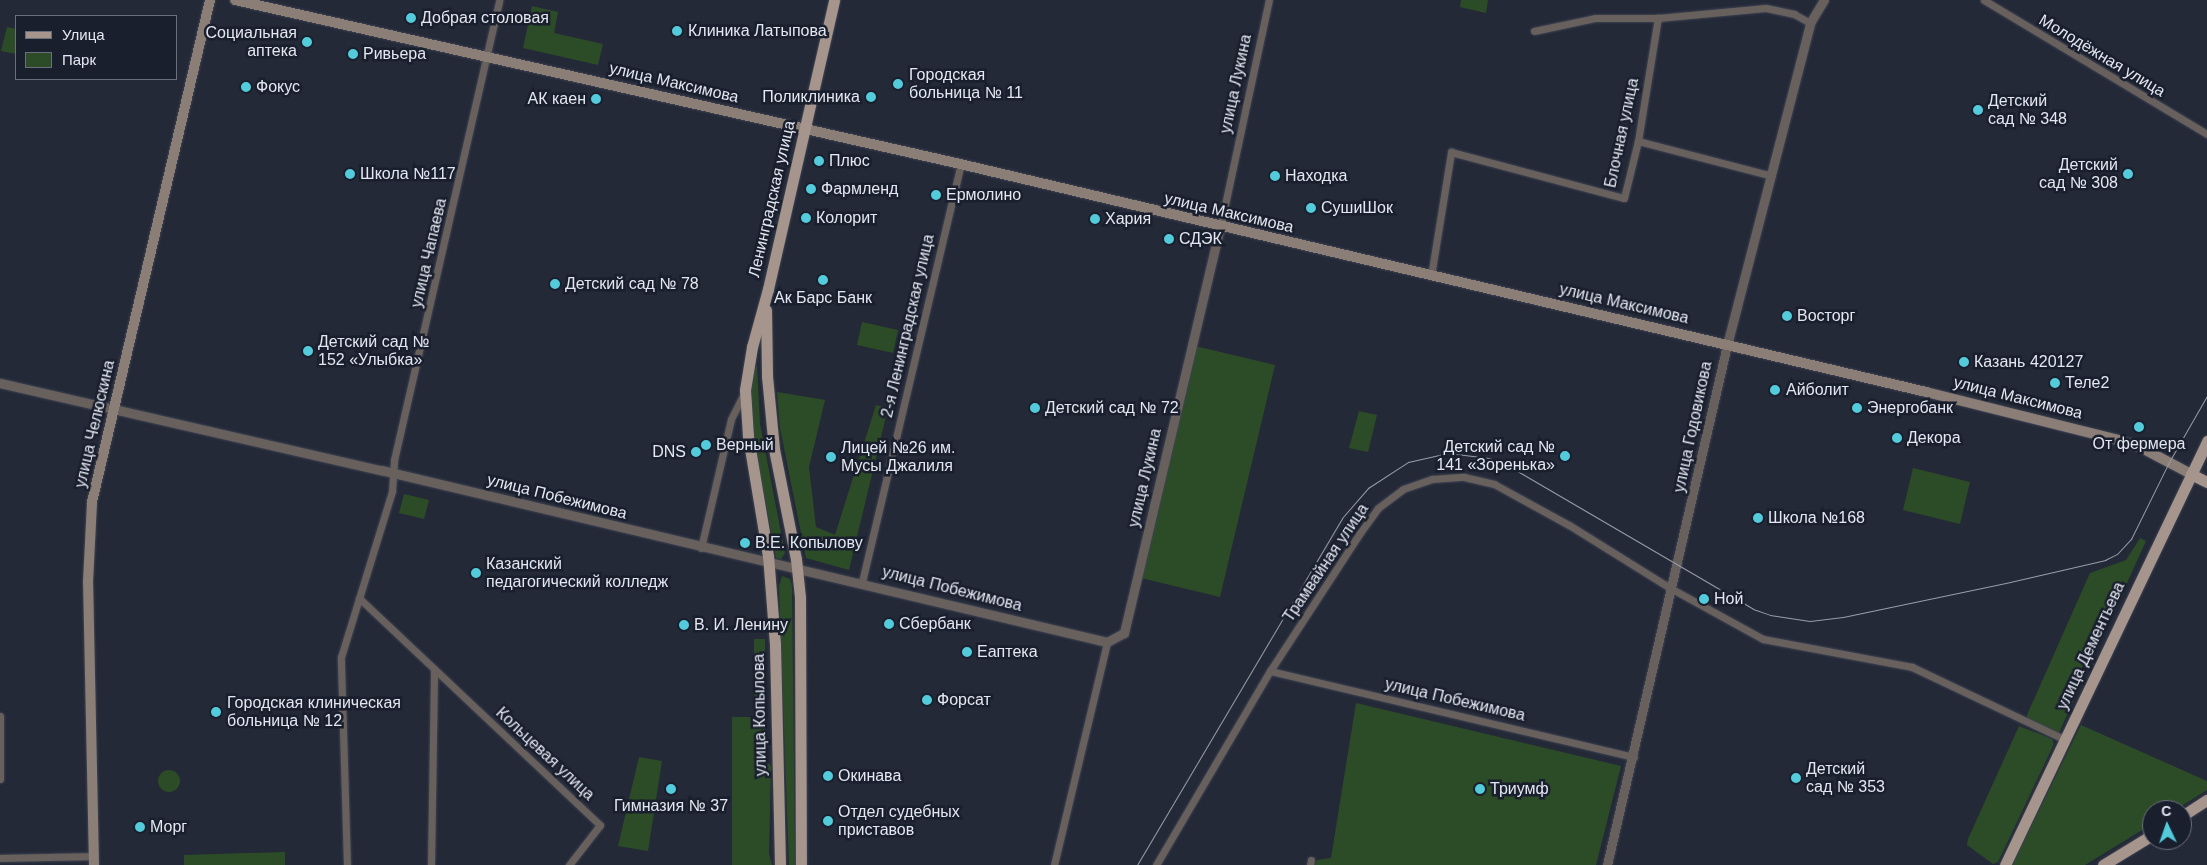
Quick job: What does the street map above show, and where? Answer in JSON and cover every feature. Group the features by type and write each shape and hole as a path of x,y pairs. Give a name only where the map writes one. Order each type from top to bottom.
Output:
{"main road":[{"name":"улица Челюскина","path":"94,861 88,537 92,502 210,0"},
{"name":"улица Максимова","path":"235,0 961,164 1220,228 1727,345 2118,440 2140,447 2207,482"},
{"name":"Ленинградская улица","path":"768,564 748,436 745,390 752,348 768,289 834,0"},
{"name":"Ленинградская улица","path":"768,289 769,409 774,449 798,570"},
{"name":"улица Дементьева","path":"2004,865 2066,740 2207,441"},
{"name":"улица Копылова","path":"768,564 775,644 780,865"},
{"path":"798,570 802,659 801,865"},
{"path":"2192,810 2207,800"},
{"path":"2103,865 2142,841"}],"street":[{"name":"улица Чапаева","path":"347,865 341,656 392,491 392,472 500,0"},
{"name":"улица Лукина","path":"1107,642 1124,632 1220,228 1269,0"},
{"name":"улица Годовикова","path":"1607,865 1634,757 1727,345 1810,23 1824,0"},
{"name":"Молодёжная улица","path":"1984,0 2207,134"},
{"path":"1534,31 1595,18 1658,18 1766,8 1794,14 1810,23"},
{"name":"Блочная улица","path":"1431,276 1451,152 1624,198 1638,141 1658,18"},
{"path":"1638,141 1772,176"},
{"name":"2-я Ленинградская улица","path":"862,582 961,164"},
{"name":"улица Побежимова","path":"0,383 392,472 768,564 862,582 1107,642"},
{"name":"Ленинградская улица","path":"701,548 731,419 745,390"},
{"name":"Трамвайная улица","path":"1156,865 1270,671 1378,508 1403,489 1432,478 1464,477 1494,484 1569,525 1672,589 1763,639 1912,667 2066,740"},
{"name":"Кольцевая улица","path":"359,598 600,825 569,865"},
{"path":"1054,865 1107,642"},
{"path":"431,865 434,669"},
{"name":"улица Побежимова","path":"1270,671 1634,757"},
{"path":"0,716 0,779"},
{"path":"0,858 94,861"}],"green space":[{"path":"1461,0 1488,0 1486,13 1460,7"},
{"path":"532,6 558,12 554,33 603,44 598,65 523,48"},
{"path":"7,27 15,29 15,54 1,51"},
{"path":"862,322 898,330 893,353 857,345"},
{"path":"1195,346 1275,365 1220,597 1141,578"},
{"path":"757,365 760,424 785,553 781,559 776,558 755,445 751,396 753,370"},
{"path":"777,392 825,400 809,467 816,527 835,535 876,405 888,408 849,570 806,558 780,428"},
{"path":"1359,411 1377,415 1368,452 1349,448"},
{"path":"1913,468 1970,482 1960,524 1903,510"},
{"path":"404,494 429,500 424,519 399,513"},
{"path":"2140,538 2146,541 2058,735 2028,719 2027,715 2090,573 2126,560"},
{"path":"782,576 790,579 792,586 795,865 789,865 779,586"},
{"path":"754,639 765,639 765,760 771,766 769,854 772,865 732,865 732,717 754,717"},
{"name":"Триумф","path":"1356,703 1621,766 1596,865 1315,865 1317,860 1331,858"},
{"path":"2081,725 2207,781 2207,790 2191,800 2142,800 2142,830 2085,865 2012,865"},
{"path":"2019,726 2052,739 2054,744 1998,862 1993,864 1967,845 1968,839"},
{"path":"639,757 662,761 648,851 618,846"},
{"path":"169,770 177,773 180,781 177,789 169,792 161,789 158,781 161,773"},
{"path":"285,852 285,865 184,865 184,855"}],"tram line":[{"path":"1137,865 1342,518 1368,488 1408,462 1448,453 1489,458 1507,465 1753,609 1770,615 1810,621 1843,617 2010,582 2105,560 2117,554 2131,539 2169,462 2207,396"}],"place":[{"name":"Добрая столовая","path":"411,18"},
{"name":"Клиника Латыпова","path":"677,31"},
{"name":"Социальная аптека","path":"307,42"},
{"name":"Ривьера","path":"353,54"},
{"name":"Городская больница № 11","path":"898,84"},
{"name":"Фокус","path":"246,87"},
{"name":"Поликлиника","path":"871,97"},
{"name":"АК каен","path":"596,99"},
{"name":"Детский сад № 348","path":"1978,110"},
{"name":"Плюс","path":"819,161"},
{"name":"Школа №117","path":"350,174"},
{"name":"Детский сад № 308","path":"2128,174"},
{"name":"Находка","path":"1275,176"},
{"name":"Фармленд","path":"811,189"},
{"name":"Ермолино","path":"936,195"},
{"name":"СушиШок","path":"1311,208"},
{"name":"Колорит","path":"806,218"},
{"name":"Хария","path":"1095,219"},
{"name":"СДЭК","path":"1169,239"},
{"name":"Ак Барс Банк","path":"823,280"},
{"name":"Детский сад № 78","path":"555,284"},
{"name":"Восторг","path":"1787,316"},
{"name":"Детский сад № 152 «Улыбка»","path":"308,351"},
{"name":"Казань 420127","path":"1964,362"},
{"name":"Теле2","path":"2055,383"},
{"name":"Айболит","path":"1775,390"},
{"name":"Детский сад № 72","path":"1035,408"},
{"name":"Энергобанк","path":"1857,408"},
{"name":"От фермера","path":"2139,427"},
{"name":"Декора","path":"1897,438"},
{"name":"Верный","path":"706,445"},
{"name":"DNS","path":"696,452"},
{"name":"Детский сад № 141 «Зоренька»","path":"1565,456"},
{"name":"Лицей №26 им. Мусы Джалиля","path":"831,457"},
{"name":"Школа №168","path":"1758,518"},
{"name":"В.Е. Копылову","path":"745,543"},
{"name":"Казанский педагогический колледж","path":"476,573"},
{"name":"Ной","path":"1704,599"},
{"name":"Сбербанк","path":"889,624"},
{"name":"В. И. Ленину","path":"684,625"},
{"name":"Еаптека","path":"967,652"},
{"name":"Форсат","path":"927,700"},
{"name":"Городская клиническая больница № 12","path":"216,712"},
{"name":"Окинава","path":"828,776"},
{"name":"Детский сад № 353","path":"1796,778"},
{"name":"Гимназия № 37","path":"671,789"},
{"name":"Триумф","path":"1480,789"},
{"name":"Отдел судебных приставов","path":"828,821"},
{"name":"Морг","path":"140,827"}]}
